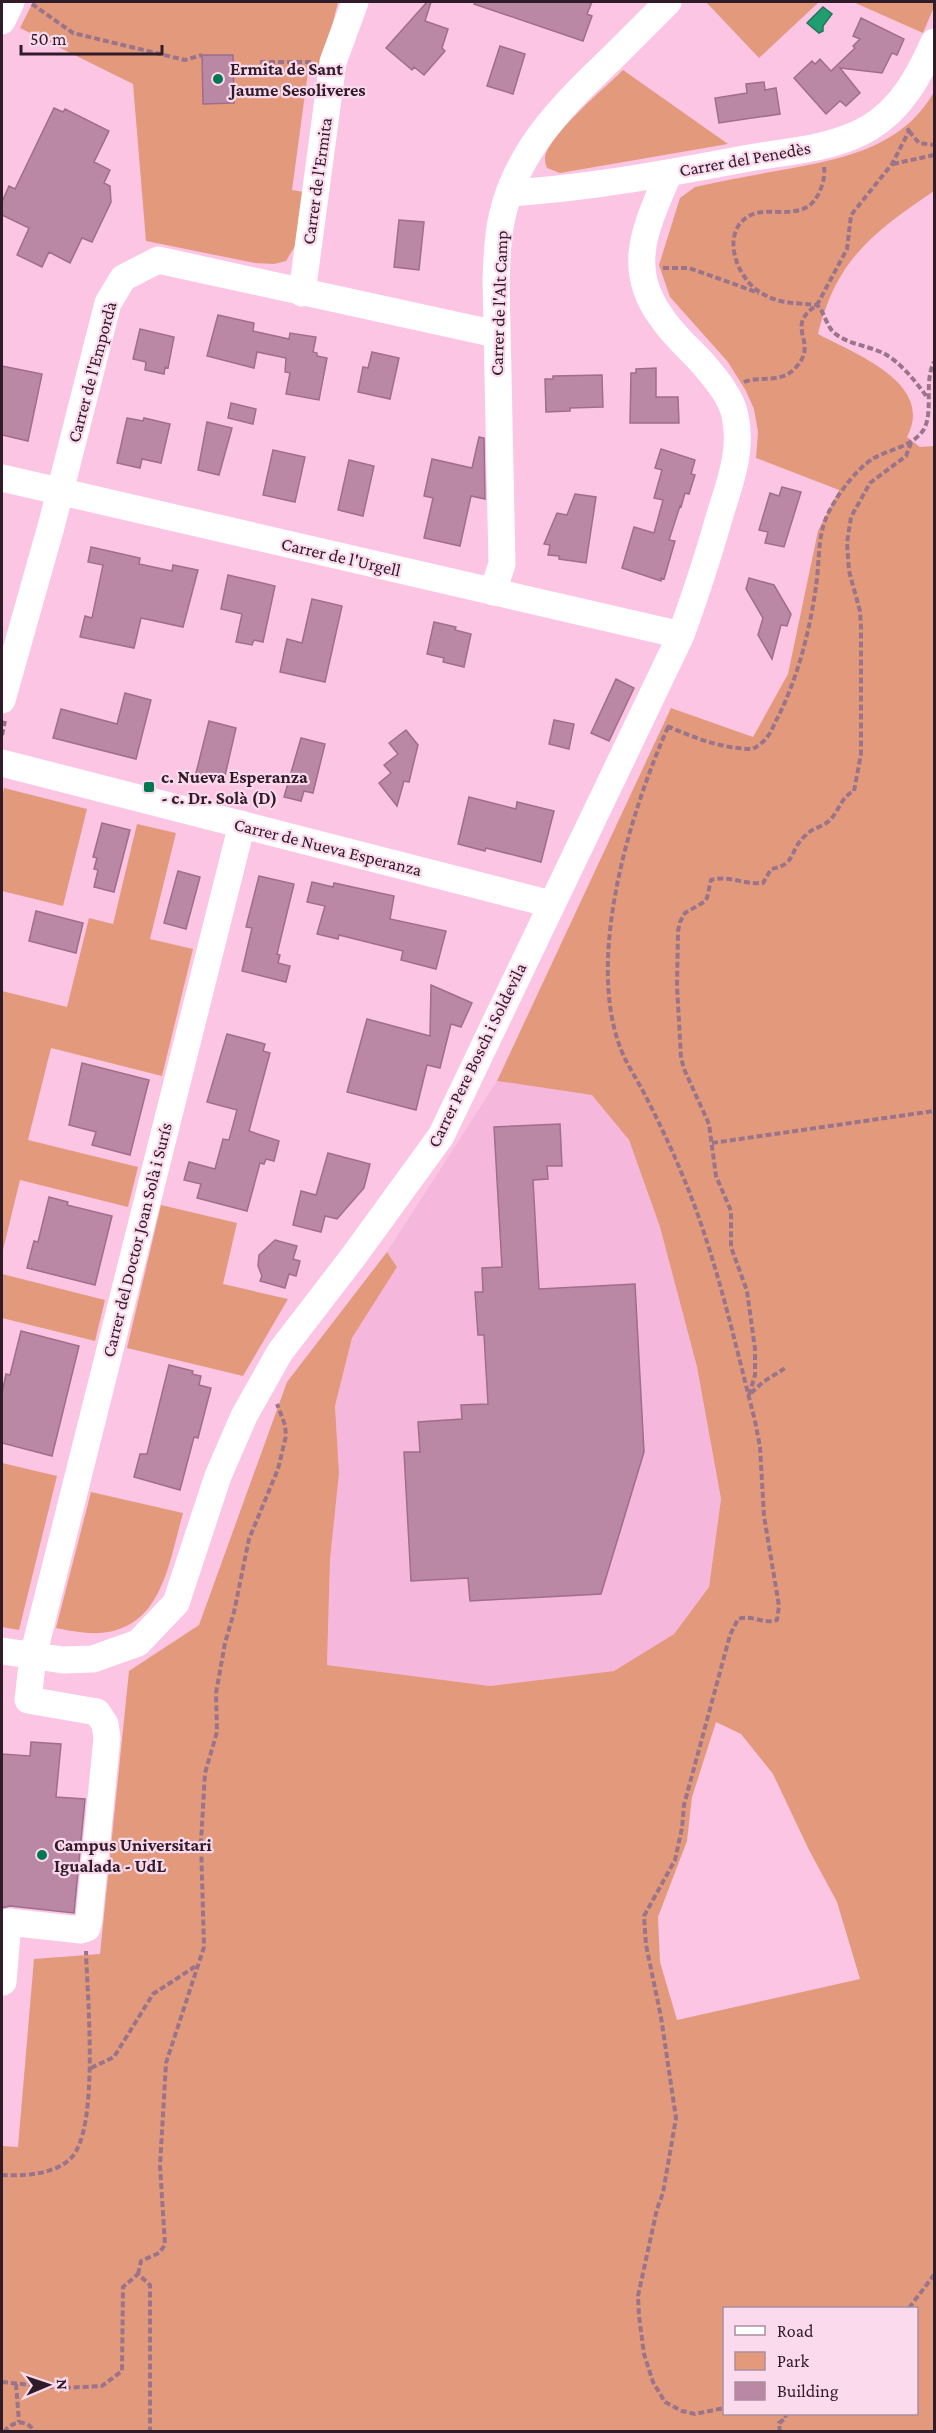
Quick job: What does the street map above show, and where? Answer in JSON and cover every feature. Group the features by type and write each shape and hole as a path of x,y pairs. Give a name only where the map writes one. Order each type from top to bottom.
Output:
{"street":[{"path":"2,21 11,2"},
{"name":"Carrer de l'Ermita","path":"302,293 333,62 355,2"},
{"name":"Carrer de l'Alt Camp","path":"493,592 501,564 496,334 497,245 502,215 509,193 531,146 548,122 576,91 668,2"},
{"name":"Carrer del Penedès","path":"509,193 614,183 820,146 868,128 896,107 923,68 934,42"},
{"path":"641,273 644,241 653,210 669,173"},
{"name":"Carrer de l'Empordà","path":"2,700 61,491 108,303 123,278 158,260 496,334"},
{"name":"Carrer Pere Bosch i Soldevila","path":"2,1651 63,1660 93,1659 138,1642 176,1603 218,1476 244,1416 286,1343 390,1208 441,1136 681,635 706,565 736,455 735,413 726,394 690,348 662,319 649,296 641,273"},
{"name":"Carrer de l'Urgell","path":"2,478 681,635"},
{"name":"Carrer de Nueva Esperanza","path":"2,763 551,904"},
{"name":"Carrer del Doctor Joan Solà i Surís","path":"87,1928 107,1738 105,1724 97,1712 28,1700 33,1656 242,824"},
{"path":"3,1982 8,1922 81,1930 87,1928"}],"path":[{"path":"29,2 74,33 184,60 202,56"},
{"path":"260,62 333,62"},
{"path":"896,107 909,131 919,143 934,145"},
{"path":"726,394 754,379 777,377 793,371 803,359 806,349 800,330 804,318 808,310 817,305 847,249 851,215 892,164 909,131"},
{"path":"760,293 737,266 733,241 739,225 752,214 794,211 809,206 818,196 825,172 820,146"},
{"path":"892,164 934,155"},
{"path":"641,273 665,267 689,268 779,302 817,305 824,313 828,327 837,336 884,353 913,379 927,397"},
{"path":"641,715 711,744 737,749 753,749 767,737 783,706 801,658 813,610 823,527 848,483 862,467 873,458 911,443 923,431 928,416 928,381 934,362"},
{"path":"748,1396 755,1375 755,1349 747,1291 730,1247 731,1211 716,1176 709,1124 684,1070 681,1058 677,986 680,922 685,913 707,898 711,880 719,878 738,880 752,885 763,883 771,868 783,867 791,860 799,842 809,832 815,831 832,818 844,799 854,791 861,754 861,627 860,610 849,571 848,543 851,517 870,483 906,456 911,443"},
{"path":"668,727 649,770 636,809 620,876 606,956 610,1008 621,1048 647,1098 692,1198 711,1254 759,1447 764,1516 778,1595 779,1614 777,1620 772,1622 745,1616 738,1619 730,1635 684,1805 675,1860 644,1916 646,1945 661,2016 676,2118 663,2193 657,2209 638,2296 643,2346 653,2382 666,2402 682,2411 695,2414 723,2408"},
{"path":"712,1143 934,1111"},
{"path":"748,1396 763,1382 787,1367"},
{"path":"2,2382 62,2388 102,2386 123,2371 123,2287 138,2274 141,2261 159,2253 165,2245 160,2186 165,2073 168,2051 204,1947 202,1802 205,1773 217,1732 216,1693 252,1528 278,1469 286,1436 282,1416 266,1378"},
{"path":"2,2175 45,2172 71,2158 81,2141 91,2068 87,1992 87,1928"},
{"path":"91,2068 114,2057 153,1994 196,1966"},
{"path":"138,2274 150,2285 150,2432"},
{"path":"910,2307 934,2275"},
{"path":"16,2384 19,2422"},
{"path":"780,2432 779,2423 786,2418 785,2415"},
{"path":"4,2432 12,2424 19,2422 27,2424 35,2432"}],"shaded area":[{"path":"823,7 832,14 823,26 823,31 819,33 807,23"},
{"path":"497,1081 593,1095 629,1140 660,1227 697,1367 721,1499 709,1587 674,1634 614,1671 490,1686 327,1665 330,1560 339,1473 335,1406 352,1338 397,1267 387,1252"}],"green space":[{"path":"33,2 338,2 320,74 308,72 292,190 304,192 295,246 286,261 274,264 255,263 146,241 133,84 20,28"},
{"path":"706,2 819,2 759,58"},
{"path":"853,2 934,2 934,7 923,33"},
{"path":"623,70 728,144 560,173 547,168 545,159 555,138"},
{"path":"934,92 934,191 876,234 847,266 826,308 818,334 887,372 901,386 910,401 913,418 907,437 920,447 934,446 934,2431 2,2431 2,2146 18,2147 34,1959 100,1954 129,1671 199,1625 287,1382 387,1252 397,1267 352,1338 335,1406 339,1473 330,1560 327,1665 490,1686 614,1671 674,1634 709,1587 721,1499 697,1367 660,1227 629,1140 592,1095 497,1081 671,708 753,737 788,674 818,531 839,490 756,458 758,432 754,409 746,391 728,362 670,297 659,265 680,198 695,187 844,156 886,140 920,112","holes":["716,1722 741,1734 773,1774 837,1902 860,1979 677,2020 660,1962 658,1917 687,1841 692,1797"]},
{"path":"4,788 87,809 63,906 2,891 2,797"},
{"path":"137,824 176,833 150,939 193,949 162,1076 51,1048 28,1140 138,1167 128,1207 20,1180 2,1254 2,991 67,1007 89,918 113,924"},
{"path":"161,1205 237,1223 223,1284 288,1299 243,1376 127,1348"},
{"path":"2,1274 105,1300 95,1341 2,1318"},
{"path":"2,1463 57,1476 19,1630 2,1627"},
{"path":"91,1492 183,1513 166,1575 146,1611 132,1623 112,1631 88,1633 56,1628"}],"building":[{"path":"427,2 431,2 425,21 448,29 442,48 445,51 424,75 414,67 412,70 386,48"},
{"path":"475,2 592,2 587,14 592,16 583,41 474,4"},
{"path":"861,18 904,39 897,55 892,53 882,73 840,68 860,93 846,106 840,101 826,114 794,78 812,61 815,64 820,59 831,71 855,48 853,46 860,39 853,36"},
{"path":"500,46 525,54 513,94 487,86"},
{"name":"Ermita de Sant Jaume Sesoliveres","path":"202,55 233,55 234,103 203,104"},
{"path":"764,82 765,90 776,88 780,114 719,123 715,98 747,93 746,84"},
{"path":"54,108 63,112 65,109 109,131 94,162 110,170 104,183 110,186 111,202 92,242 82,238 70,263 49,252 42,267 17,255 29,228 2,215 2,202 9,186 15,189"},
{"path":"399,220 424,222 419,270 394,267"},
{"path":"218,315 254,323 253,331 289,339 290,333 316,337 313,352 317,353 317,356 327,358 319,400 286,394 290,373 285,372 286,358 257,352 254,368 207,356"},
{"path":"140,329 174,337 168,368 165,367 164,374 145,370 146,362 133,359"},
{"path":"372,352 399,358 390,399 358,392 363,367 368,368"},
{"path":"2,366 42,374 28,441 2,435"},
{"path":"656,368 656,397 678,397 679,423 630,423 631,373 636,373 636,369"},
{"path":"602,375 603,407 570,408 570,411 546,412 545,379 553,379 553,376"},
{"path":"231,403 256,409 253,424 228,418"},
{"path":"127,418 143,421 144,418 170,424 161,463 142,459 140,468 117,463"},
{"path":"207,422 232,428 219,475 198,470"},
{"path":"479,437 484,438 485,499 471,496 460,546 424,538 433,498 424,496 432,459 472,468"},
{"path":"661,449 695,460 691,474 695,475 689,494 685,493 669,540 675,541 664,579 661,578 661,581 622,568 634,527 654,533 663,500 654,498 662,470 655,468"},
{"path":"273,450 305,457 295,502 263,495"},
{"path":"349,460 374,466 363,516 338,510"},
{"path":"782,487 801,492 784,547 765,543 768,532 759,530 770,493 779,496"},
{"path":"575,494 596,497 586,563 548,555 550,545 544,544 557,513 567,515"},
{"path":"91,547 140,558 139,564 172,571 173,565 198,570 183,627 141,618 134,648 80,637 85,616 92,618 103,565 88,562"},
{"path":"228,575 275,586 263,642 254,640 252,645 236,642 242,614 221,609"},
{"path":"749,578 774,585 791,614 787,626 781,625 772,659 758,635 763,618 746,589"},
{"path":"312,599 342,606 325,682 280,672 287,639 302,643"},
{"path":"434,622 456,627 455,630 471,634 464,667 443,662 444,658 427,654"},
{"path":"616,679 634,688 609,741 591,733"},
{"path":"125,693 151,700 136,759 53,738 61,709 117,724"},
{"path":"554,720 574,724 569,749 549,744"},
{"path":"209,721 236,728 224,780 196,773"},
{"path":"406,730 418,745 409,782 404,781 397,806 379,783 391,773 384,765 398,754 389,743"},
{"path":"301,738 325,744 313,793 304,791 301,801 284,797"},
{"path":"469,797 516,809 517,802 554,811 541,862 486,848 485,851 458,844"},
{"path":"102,823 130,830 114,892 94,887 98,870 94,869 97,858 93,857"},
{"path":"178,871 200,877 186,929 164,923"},
{"path":"259,876 294,884 277,954 280,955 278,963 290,966 286,982 242,971 252,928 246,927"},
{"path":"312,882 333,887 334,883 394,896 390,919 446,931 436,969 401,960 403,951 339,935 338,939 317,934 325,906 307,902"},
{"path":"36,911 83,923 76,953 29,941"},
{"path":"431,985 472,1003 461,1027 451,1024 440,1068 427,1065 416,1110 347,1092 367,1019 430,1036"},
{"path":"227,1034 265,1044 263,1051 270,1053 249,1131 279,1141 274,1161 266,1159 264,1164 260,1163 247,1211 197,1198 201,1184 184,1180 189,1162 215,1169 223,1139 229,1140 237,1110 207,1102"},
{"path":"82,1063 149,1080 130,1155 92,1145 96,1132 69,1125"},
{"path":"560,1124 562,1166 547,1166 548,1179 533,1180 539,1289 635,1284 644,1452 601,1594 470,1601 468,1578 411,1581 404,1452 420,1452 418,1422 462,1419 461,1405 488,1404 484,1335 478,1335 475,1292 483,1292 482,1268 502,1267 494,1127"},
{"path":"328,1153 370,1164 364,1188 337,1219 325,1216 321,1232 293,1225 301,1191 316,1195"},
{"path":"49,1197 68,1202 67,1205 112,1216 95,1285 27,1268 34,1241 38,1242"},
{"path":"275,1240 297,1246 293,1259 300,1261 296,1276 289,1274 285,1288 260,1281 262,1276 258,1266 259,1255"},
{"path":"21,1331 79,1346 52,1456 2,1443 2,1393 6,1374 10,1375"},
{"path":"169,1365 193,1371 192,1374 201,1376 199,1385 211,1388 198,1438 194,1437 180,1490 134,1477 140,1454 147,1454"},
{"name":"Campus Universitari Igualada - UdL","path":"31,1742 61,1744 56,1797 85,1799 74,1913 10,1906 2,1908 2,1754 30,1756"}],"place":[{"name":"Ermita de Sant Jaume Sesoliveres","path":"218,79"},
{"name":"c. Nueva Esperanza - c. Dr. Solà (D)","path":"149,787"},
{"name":"Campus Universitari Igualada - UdL","path":"42,1855"}]}
